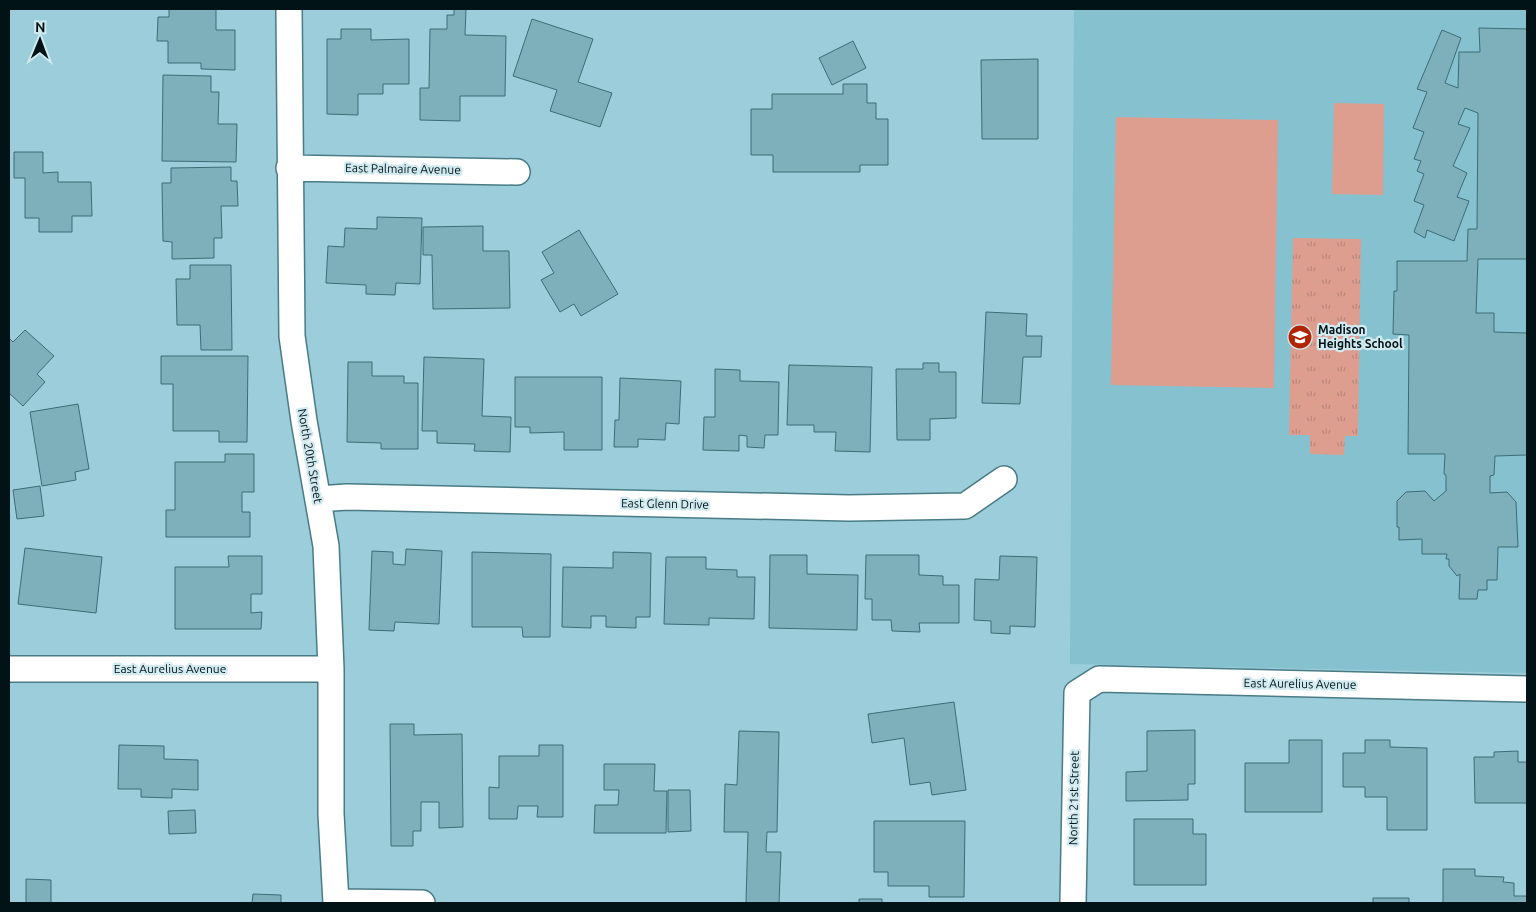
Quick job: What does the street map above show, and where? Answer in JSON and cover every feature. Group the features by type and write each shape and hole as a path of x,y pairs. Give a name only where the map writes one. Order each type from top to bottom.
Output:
{"street":[{"name":"North 20th Street","path":"289,9 292,336 304,421 326,546 331,669 331,814 336,903"},
{"name":"East Palmaire Avenue","path":"289,168 516,172"},
{"name":"East Glenn Drive","path":"318,499 347,497 849,508 964,506 1004,478"},
{"name":"East Aurelius Avenue","path":"9,669 331,669"},
{"name":"East Aurelius Avenue","path":"1077,692 1099,679 1527,689"},
{"name":"North 21st Street","path":"1073,903 1077,692"},
{"path":"336,903 422,903"}],"shaded area":[{"name":"Madison Heights School","path":"1074,9 1527,9 1527,673 1070,664"}],"green space":[{"path":"1334,103 1384,104 1383,195 1332,194"},
{"path":"1116,117 1278,120 1274,388 1111,385"},
{"path":"1293,238 1361,239 1358,436 1345,436 1344,455 1310,454 1310,435 1289,435"}],"building":[{"path":"169,9 216,9 216,30 235,30 235,70 201,69 201,63 168,63 168,41 157,41 158,17 169,17"},
{"path":"454,9 466,9 465,35 506,36 505,96 460,96 460,121 420,120 420,88 429,88 430,29 447,29 447,15 454,15"},
{"path":"532,19 593,39 578,82 612,93 600,127 550,111 557,90 513,76"},
{"path":"1479,28 1527,29 1527,259 1478,259 1476,313 1494,313 1494,332 1527,333 1527,455 1495,456 1494,475 1490,476 1490,493 1507,492 1516,502 1518,547 1498,547 1497,580 1487,580 1487,590 1478,590 1477,599 1459,599 1460,574 1457,576 1449,566 1449,559 1446,559 1447,554 1422,554 1422,539 1399,540 1397,501 1406,492 1425,491 1434,501 1446,491 1446,475 1444,474 1445,454 1408,454 1409,335 1393,334 1394,291 1397,291 1397,261 1467,261 1468,229 1477,229 1478,113 1465,108 1458,124 1470,128 1453,166 1467,173 1457,197 1469,201 1454,241 1427,230 1425,238 1414,232 1424,205 1414,201 1424,174 1417,171 1421,161 1414,159 1424,132 1413,128 1427,92 1417,89 1442,30 1461,38 1445,83 1458,88 1459,52 1480,52"},
{"path":"341,29 371,29 371,40 409,39 409,84 383,84 383,94 358,94 358,115 327,114 327,39 341,39"},
{"path":"853,41 866,68 832,85 819,58"},
{"path":"1038,59 1038,139 982,139 981,60"},
{"path":"163,75 211,76 211,92 219,92 218,124 237,124 236,162 162,161"},
{"path":"843,84 867,84 867,103 876,103 876,119 888,119 888,165 860,165 860,172 773,172 773,155 751,155 751,109 772,109 772,94 843,94"},
{"path":"14,152 43,152 43,173 58,172 58,182 91,182 92,216 72,216 72,232 39,232 39,218 25,218 25,178 14,178"},
{"path":"231,167 231,181 237,181 238,206 221,206 222,238 214,238 214,258 172,259 172,242 163,241 162,183 171,183 171,168"},
{"path":"377,217 422,218 420,284 396,283 395,295 366,294 366,285 326,283 328,246 344,247 345,228 377,229"},
{"path":"483,226 483,251 509,251 510,308 433,309 432,255 423,255 423,227"},
{"path":"579,230 618,294 581,316 574,304 560,312 541,280 554,273 542,252"},
{"path":"190,265 231,265 232,350 201,350 200,325 177,325 176,279 190,279"},
{"path":"986,312 1027,314 1026,336 1042,336 1041,357 1023,357 1020,404 982,403"},
{"path":"25,330 54,356 37,374 45,382 23,406 9,393 9,338 13,342"},
{"path":"161,356 248,356 247,442 219,442 219,431 173,431 173,384 161,384"},
{"path":"424,357 484,359 482,416 511,417 510,452 474,451 475,444 437,443 437,431 422,431"},
{"path":"348,362 372,362 372,376 404,376 404,383 418,383 418,449 381,449 381,443 347,442"},
{"path":"923,363 939,363 939,372 956,372 956,418 930,419 930,440 897,440 896,369 923,369"},
{"path":"789,365 872,367 870,452 835,451 836,432 814,432 814,425 787,425"},
{"path":"715,369 740,370 740,381 779,382 778,435 765,435 764,448 747,447 747,436 739,435 739,451 703,450 704,417 715,417"},
{"path":"515,377 602,377 602,450 564,450 564,432 530,433 530,427 515,427"},
{"path":"620,378 681,381 679,424 666,423 665,440 638,439 638,447 614,447 615,420 619,420"},
{"path":"78,404 89,469 75,472 76,480 42,486 30,412"},
{"path":"225,454 254,454 254,492 242,492 242,512 250,512 250,537 166,537 166,510 175,510 175,462 225,462"},
{"path":"40,486 44,516 17,519 13,490"},
{"path":"25,548 102,557 96,613 18,604"},
{"path":"406,549 442,551 439,624 395,622 394,631 369,630 372,551 393,552 393,564 405,565"},
{"path":"472,552 551,554 550,637 523,637 522,627 472,627"},
{"path":"613,552 651,553 650,617 636,617 636,628 606,627 606,616 591,616 591,628 562,627 563,567 613,568"},
{"path":"770,555 807,555 807,574 858,575 857,630 769,628"},
{"path":"866,555 919,555 919,575 943,576 943,585 959,585 959,623 919,623 920,632 892,631 891,620 872,620 872,599 865,599"},
{"path":"228,556 262,556 262,594 251,594 251,613 262,612 261,629 175,629 175,567 229,567"},
{"path":"1000,556 1037,557 1035,627 1010,626 1010,634 991,633 991,621 974,620 975,579 999,580"},
{"path":"666,557 706,557 706,569 737,570 737,577 755,577 754,619 709,618 709,625 664,624"},
{"path":"954,702 966,790 932,795 930,782 910,785 904,738 872,743 868,714"},
{"path":"390,724 414,724 414,735 462,734 463,827 439,828 439,802 421,802 421,831 413,831 413,846 391,846"},
{"path":"1195,730 1195,784 1188,784 1188,800 1126,801 1126,772 1147,771 1147,731"},
{"path":"739,731 779,732 777,832 767,832 766,852 781,852 779,903 746,903 748,832 724,832 725,784 737,785"},
{"path":"1289,740 1322,740 1322,812 1245,812 1245,763 1289,763"},
{"path":"1365,740 1390,740 1390,747 1427,748 1427,830 1387,830 1387,797 1365,797 1365,787 1343,787 1343,753 1365,753"},
{"path":"119,745 164,746 164,759 198,760 198,790 172,789 172,798 141,797 141,789 118,789"},
{"path":"539,745 563,745 563,817 537,817 538,806 518,806 517,819 489,819 489,787 499,788 499,756 539,756"},
{"path":"1518,751 1518,762 1527,762 1527,803 1475,803 1474,757 1494,757 1494,752"},
{"path":"604,764 655,764 654,791 667,791 666,833 594,833 595,805 618,805 619,790 604,790"},
{"path":"668,790 690,790 691,831 668,832"},
{"path":"195,810 196,833 169,834 168,811"},
{"path":"1134,819 1193,819 1193,834 1206,834 1206,885 1134,885"},
{"path":"874,821 965,821 964,897 929,897 929,886 888,886 888,872 874,872"},
{"path":"1443,869 1475,869 1475,876 1504,877 1503,882 1514,883 1514,896 1527,896 1527,903 1443,903"},
{"path":"26,879 51,880 51,903 26,903"},
{"path":"253,894 281,895 281,903 252,903"},
{"path":"1373,898 1409,898 1409,903 1373,903"},
{"path":"859,899 882,899 882,903 859,903"}],"place":[{"name":"Madison Heights School","path":"1300,337"}]}
